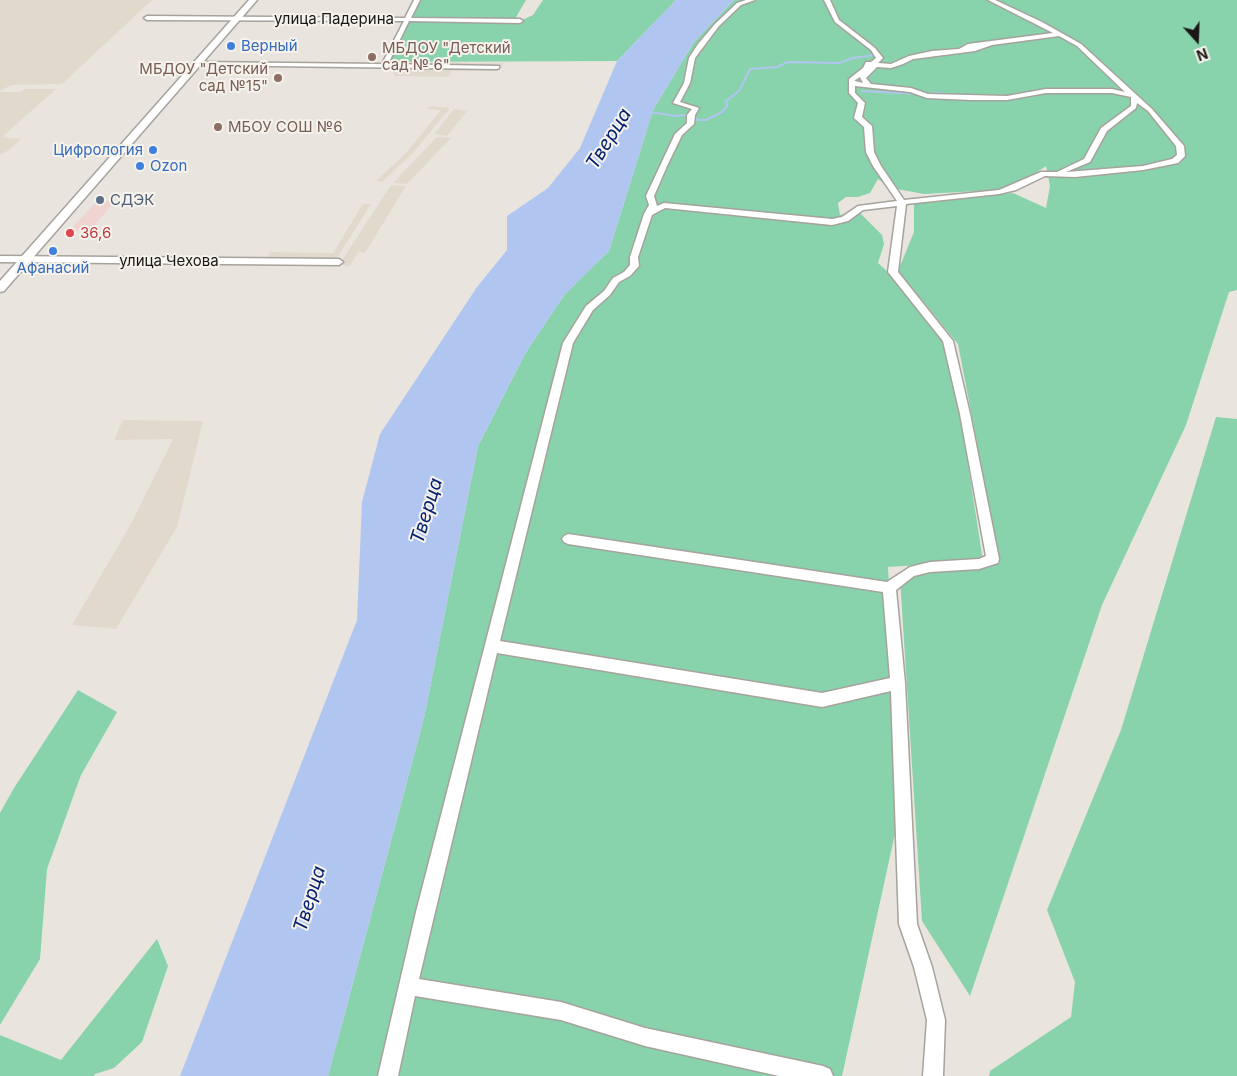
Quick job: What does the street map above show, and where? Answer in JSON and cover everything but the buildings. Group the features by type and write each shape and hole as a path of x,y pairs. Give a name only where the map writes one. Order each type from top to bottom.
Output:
{"main road":[{"path":"0,288 253,0"}],"street":[{"path":"384,66 417,0"},
{"path":"388,1076 424,912 493,646 568,343 589,308 607,292 616,280 627,274 635,266 634,257 648,214 653,205 650,196 679,134 690,124 691,116 696,108 676,103 687,83 692,58 717,25 739,4 752,0"},
{"path":"826,0 837,21 873,49 880,58 874,62 875,65 870,72 862,78 869,86"},
{"path":"648,214 664,205 832,222 845,219 861,208 999,192 1044,174 1075,175 1143,168 1175,161 1181,156 1180,146 1150,110 1079,45 991,0"},
{"name":"улица Падерина","path":"147,18 520,21"},
{"path":"568,539 889,588 910,572 930,567 980,564 993,559 965,414 948,341 893,272 902,202 877,166 870,152 868,126 858,118 862,103 852,93 851,80 866,69 868,63 890,66 901,63 911,57 961,51 968,46 1060,34"},
{"path":"197,64 497,67"},
{"path":"852,83 911,90 927,96 1007,98 1046,91 1112,91 1134,96"},
{"path":"1054,174 1087,160 1104,130 1134,107 1134,96"},
{"path":"895,190 918,200"},
{"name":"улица Чехова","path":"0,259 338,262"},
{"path":"889,588 898,683 908,924 923,968 936,1020 933,1076"},
{"path":"493,646 822,700 898,683"},
{"path":"408,986 561,1011 645,1037 823,1076"}],"shaded area":[{"path":"0,0 152,0 62,84 11,85 0,90"},
{"path":"386,62 504,63 499,71 452,71 448,77 395,76"},
{"path":"25,89 56,89 2,137 21,139 0,155 0,92 21,92"},
{"path":"429,106 450,108 413,153 382,182 376,181 407,152 441,110 427,109"},
{"path":"454,109 467,111 447,136 434,134"},
{"path":"437,137 451,138 407,184 393,183"},
{"path":"391,185 406,186 365,253 358,252 350,266 339,265"},
{"path":"97,201 115,201 90,231 69,231"},
{"path":"363,204 371,204 337,258 267,257 270,252 333,253"},
{"path":"123,420 203,421 177,527 116,629 72,625 132,522 173,439 114,440"}],"green space":[{"path":"421,0 526,0 515,19 412,17"},
{"path":"543,0 676,0 617,61 386,62 407,19 520,21 533,15"},
{"path":"734,0 1237,0 1237,290 1229,292 1186,425 1102,605 970,996 922,921 900,578 1000,563 958,344 898,271 914,232 914,201 1013,193 1046,208 1050,186 1046,166 1027,179 996,190 924,194 891,188 878,179 870,193 858,197 846,197 838,203 840,215 857,210 882,235 884,244 878,263 890,274 942,340 960,413 983,561 888,567 901,806 842,1076 328,1076 424,718 478,446 526,352 565,294 609,251 653,110 694,42"},
{"path":"1216,417 1237,419 1237,1076 989,1076 990,1071 1071,1017 1075,982 1047,910 1121,730"},
{"path":"78,690 117,712 81,775 47,869 40,959 0,1025 0,813 14,788"},
{"path":"157,939 168,966 142,1042 114,1068 94,1076 0,1076 0,1035 61,1060"}],"water":[{"name":"Тверца","path":"676,0 734,0 694,42 653,110 609,251 565,294 526,352 478,446 424,718 328,1076 180,1076 357,620 362,502 380,434 477,287 507,250 507,216 548,188 580,148 617,61"}],"waterway":[{"path":"649,112 677,116 684,115 699,120 706,120 722,112 727,106 726,101 739,91 750,69 777,67 788,62 839,63 853,58 874,55"},
{"path":"862,91 920,94"},
{"path":"926,94 942,93"}],"place":[{"name":"Верный","path":"231,46"},
{"name":"МБДОУ \"Детский сад № 6\"","path":"372,57"},
{"name":"МБДОУ \"Детский сад №15\"","path":"278,78"},
{"name":"МБОУ СОШ №6","path":"218,127"},
{"name":"Цифрология","path":"153,150"},
{"name":"Ozon","path":"140,166"},
{"name":"СДЭК","path":"100,200"},
{"name":"36,6","path":"70,233"},
{"name":"Афанасий","path":"53,251"}]}
